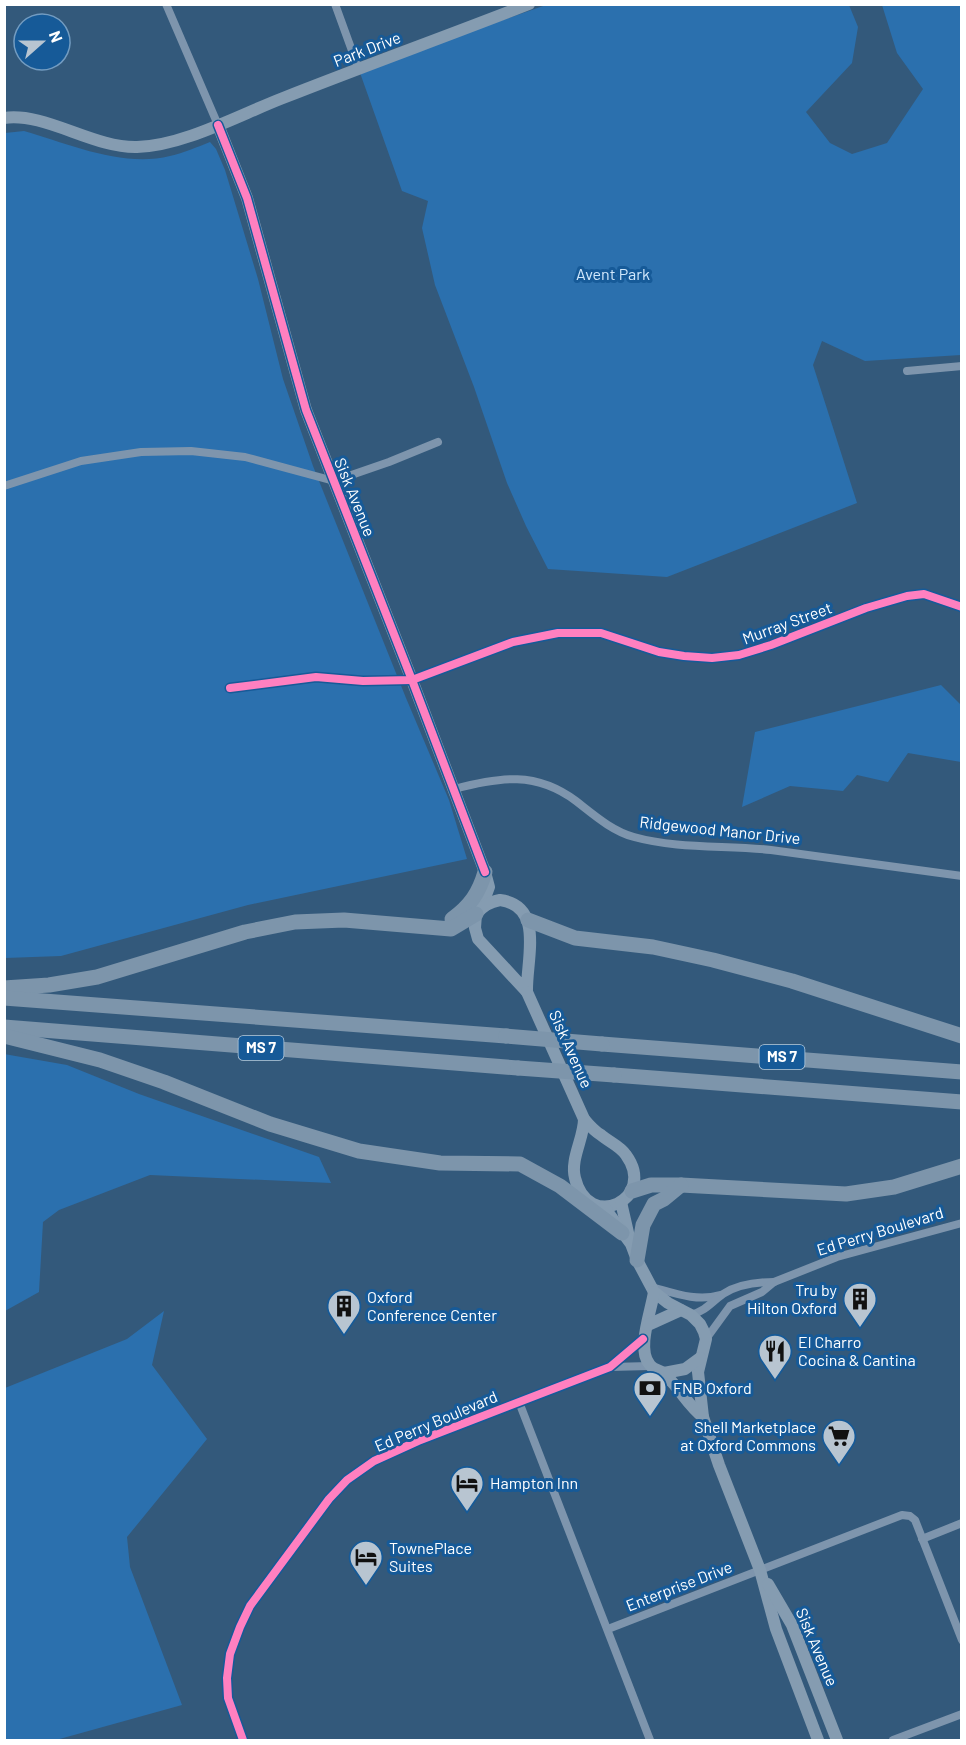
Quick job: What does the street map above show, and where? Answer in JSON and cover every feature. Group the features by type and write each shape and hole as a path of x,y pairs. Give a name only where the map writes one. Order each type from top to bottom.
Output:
{"highway":[{"path":"434,928 450,920 471,903 480,890 485,872"},
{"path":"4,988 49,985 97,977 245,932 296,922 344,920 451,929 479,910"},
{"path":"528,920 575,938 653,948 724,963 792,981 962,1036"},
{"name":"MS 7","path":"4,998 962,1072"},
{"name":"MS 7","path":"4,1027 962,1102"},
{"path":"4,1036 100,1060 164,1082 270,1124 359,1151 440,1163 538,1164 578,1186"},
{"path":"520,1164 560,1186 626,1238"},
{"path":"626,1197 651,1185 846,1194 894,1187 962,1166"},
{"path":"637,1260 643,1225 654,1204 681,1185"}],"street":[{"name":"Sisk Avenue","path":"166,4 247,198 306,410 485,872 489,887 479,910 475,928 478,939 527,992 584,1119 601,1135 621,1148 626,1155 634,1173 626,1197 626,1238"},
{"path":"335,4 358,70"},
{"name":"Park Drive","path":"4,118 22,117 92,140 115,145 136,147 164,144 529,4"},
{"path":"907,371 962,366"},
{"path":"4,486 81,461 141,452 181,451 245,457 334,481 438,442"},
{"name":"Murray Street","path":"230,688 316,678 363,681 412,680 513,642 558,633 601,633 659,652 712,658 739,655 771,645 866,608 908,596 924,594 962,607"},
{"name":"Ridgewood Manor Drive","path":"454,789 492,779 521,779 549,785 573,799 605,824 633,837 663,843 741,846 962,876"},
{"name":"Sisk Avenue","path":"485,872 509,901 524,912 528,920 531,934 527,992"},
{"path":"479,910 491,902 509,901"},
{"path":"584,1119 584,1131 575,1159 574,1175 578,1186 592,1204 604,1208 626,1238 653,1290 700,1324 706,1339"},
{"path":"604,1208 626,1197"},
{"name":"Ed Perry Boulevard","path":"774,1282 837,1257 962,1223"},
{"path":"653,1290 693,1298 711,1298 754,1282 774,1282"},
{"path":"706,1339 730,1306 762,1292 774,1282"},
{"path":"650,1365 646,1358 643,1339 648,1324 653,1290"},
{"path":"648,1324 706,1310 723,1294"},
{"name":"Ed Perry Boulevard","path":"610,1367 643,1339"},
{"name":"Sisk Avenue","path":"706,1339 698,1372 704,1417 719,1465 760,1570 776,1629 818,1740"},
{"path":"664,1373 685,1369 700,1358"},
{"name":"Sisk Avenue","path":"650,1365 664,1373 680,1390 690,1407 704,1417"},
{"name":"Ed Perry Boulevard","path":"243,1740 228,1698 227,1678 234,1645 250,1606 328,1499 347,1480 374,1461 519,1401 610,1367 650,1365"},
{"path":"519,1401 650,1740"},
{"name":"Enterprise Drive","path":"608,1629 902,1515 910,1516 915,1520 962,1640"},
{"path":"922,1539 962,1523"},
{"name":"Sisk Avenue","path":"760,1570 792,1625 837,1740"},
{"path":"893,1740 962,1714"}],"green space":[{"name":"Avent Park","path":"546,5 849,5 858,27 852,63 806,112 830,143 852,154 887,143 923,89 897,53 882,5 961,5 961,355 865,361 822,341 813,365 857,503 667,577 548,569 507,483 435,285 422,228 428,201 402,191 359,70"},
{"path":"24,131 96,153 134,159 170,156 210,142 216,149 225,170 258,279 283,379 313,466 449,800 467,859 248,905 61,956 5,958 5,133"},
{"path":"941,685 961,705 961,762 908,753 888,782 857,775 843,791 790,786 742,807 755,732"},
{"path":"4,1054 67,1065 139,1094 319,1157 331,1183 150,1175 59,1210 43,1222 39,1292 5,1311"},
{"path":"164,1311 152,1365 207,1439 127,1537 130,1567 182,1705 56,1740 5,1740 5,1388 127,1339"}],"cycle path":[{"path":"218,125 247,198 306,410 485,872"},
{"path":"230,688 316,677 363,681 412,680 513,642 558,633 601,633 659,652 712,658 739,655 771,645 866,608 907,596 924,594 962,607"},
{"path":"243,1740 228,1698 227,1678 230,1654 240,1627 250,1606 329,1499 347,1480 374,1461 418,1441 610,1367 643,1339"}],"place":[{"name":"Tru by Hilton Oxford","path":"860,1328"},
{"name":"Oxford Conference Center","path":"344,1335"},
{"name":"El Charro Cocina & Cantina","path":"775,1380"},
{"name":"FNB Oxford","path":"650,1417"},
{"name":"Shell Marketplace at Oxford Commons","path":"839,1465"},
{"name":"Hampton Inn","path":"467,1512"},
{"name":"TownePlace Suites","path":"366,1586"}]}
